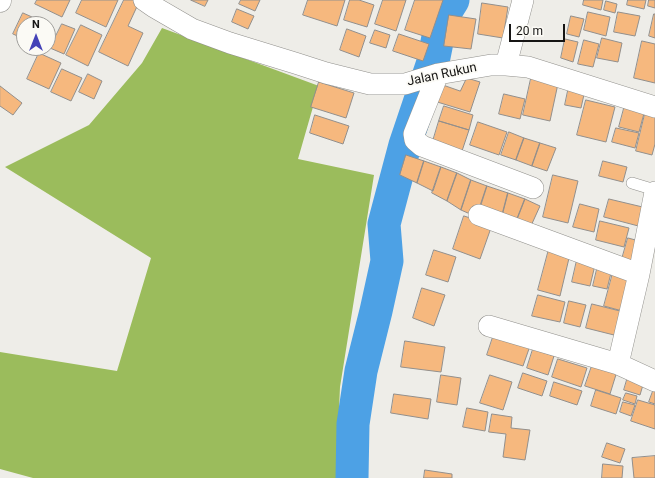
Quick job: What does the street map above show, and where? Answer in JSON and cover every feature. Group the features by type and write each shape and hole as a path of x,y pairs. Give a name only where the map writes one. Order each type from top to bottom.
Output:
{"street":[{"name":"Jalan Rukun","path":"144,0 192,29 230,43 339,77 370,84 406,84 434,75 491,65 506,65 528,67 655,107"},
{"path":"506,65 523,0"},
{"path":"434,75 414,134 415,140 422,146 533,188"},
{"path":"618,364 638,274 652,224 655,191"},
{"path":"479,215 638,274"},
{"path":"489,326 618,364 655,381"}],"lane":[{"path":"632,183 655,191"}],"green space":[{"path":"162,28 319,86 298,159 374,175 340,387 336,478 33,478 0,469 0,352 117,371 151,258 5,167 89,125 142,63"}],"building":[{"path":"37,0 70,0 62,17 35,4"},
{"path":"82,0 118,0 106,27 76,13"},
{"path":"124,0 140,0 128,26 143,33 128,66 99,52"},
{"path":"191,0 208,0 205,6"},
{"path":"241,0 260,0 255,11 239,4"},
{"path":"308,0 345,0 337,26 303,15"},
{"path":"350,0 359,0 374,5 367,27 344,20"},
{"path":"383,0 406,0 396,31 375,24"},
{"path":"415,0 443,0 430,38 405,30"},
{"path":"584,0 603,0 601,10 583,5"},
{"path":"628,0 646,0 644,9 627,5"},
{"path":"649,0 655,0 655,8 648,6"},
{"path":"606,1 617,4 615,13 604,10"},
{"path":"482,3 508,7 503,38 478,34"},
{"path":"237,9 254,16 248,29 232,22"},
{"path":"588,12 610,17 606,36 584,30"},
{"path":"618,12 640,16 635,36 614,32"},
{"path":"23,13 30,16 22,16"},
{"path":"655,14 655,38 649,36"},
{"path":"449,15 476,19 471,49 444,46"},
{"path":"571,16 584,19 579,37 567,34"},
{"path":"62,24 75,29 64,54 56,51 56,36"},
{"path":"81,25 102,35 88,66 66,55"},
{"path":"16,28 16,35 13,34"},
{"path":"347,29 366,36 359,57 340,50"},
{"path":"375,30 390,35 386,48 370,43"},
{"path":"399,34 429,44 423,61 393,51"},
{"path":"602,38 622,43 618,62 597,58"},
{"path":"565,39 578,42 573,62 561,58"},
{"path":"584,40 599,44 593,67 578,64"},
{"path":"642,41 655,44 655,83 634,78"},
{"path":"38,56 46,56 61,63 49,89 27,79"},
{"path":"62,69 82,78 71,101 51,92"},
{"path":"88,74 102,81 94,99 79,92"},
{"path":"532,74 559,79 550,121 523,115"},
{"path":"467,78 480,82 470,112 434,101 440,84 460,91"},
{"path":"319,82 354,93 346,118 311,107"},
{"path":"0,86 22,103 13,115 0,106"},
{"path":"569,86 585,90 581,108 565,105"},
{"path":"504,94 525,99 520,119 499,114"},
{"path":"586,100 615,107 606,142 577,135"},
{"path":"626,101 646,106 639,132 619,127"},
{"path":"444,106 473,115 469,130 439,121"},
{"path":"645,114 655,116 655,144 652,155 636,151"},
{"path":"315,115 349,126 343,144 310,133"},
{"path":"439,121 469,130 462,151 433,141"},
{"path":"478,122 507,132 499,155 470,145"},
{"path":"616,128 639,133 635,148 612,142"},
{"path":"509,132 524,138 516,160 501,155"},
{"path":"524,138 540,143 532,166 516,160"},
{"path":"540,143 556,148 547,171 532,166"},
{"path":"406,155 424,161 417,183 400,175"},
{"path":"424,161 441,167 433,191 417,183"},
{"path":"603,161 627,167 623,182 599,176"},
{"path":"441,167 457,173 447,201 432,193"},
{"path":"457,173 471,180 461,210 447,201"},
{"path":"553,175 578,181 568,223 543,217"},
{"path":"471,180 487,186 477,217 461,210"},
{"path":"487,186 508,193 502,216 480,207"},
{"path":"508,193 525,199 516,222 502,216"},
{"path":"525,199 540,206 530,228 516,222"},
{"path":"609,199 651,209 646,228 604,217"},
{"path":"580,204 599,209 594,232 573,227"},
{"path":"464,216 492,225 480,259 453,249"},
{"path":"600,221 629,228 624,247 596,240"},
{"path":"628,238 643,242 637,263 622,259"},
{"path":"549,249 570,254 560,296 538,290"},
{"path":"434,250 456,257 448,282 426,275"},
{"path":"577,260 595,265 590,286 572,282"},
{"path":"598,265 612,269 607,289 593,286"},
{"path":"614,269 636,274 626,312 604,306"},
{"path":"422,288 445,295 434,326 413,318"},
{"path":"538,295 565,302 560,322 532,316"},
{"path":"569,301 586,305 580,327 564,323"},
{"path":"592,304 624,312 618,336 586,328"},
{"path":"495,331 531,343 523,366 487,355"},
{"path":"405,341 445,347 441,372 401,367"},
{"path":"533,349 554,356 548,375 527,368"},
{"path":"558,359 587,368 581,387 552,377"},
{"path":"594,360 618,368 610,394 585,386"},
{"path":"523,373 547,381 542,396 518,388"},
{"path":"629,373 645,378 640,395 624,390"},
{"path":"441,375 461,378 457,405 437,402"},
{"path":"490,375 512,382 503,410 480,403"},
{"path":"554,382 582,391 577,405 550,396"},
{"path":"655,385 655,404 649,402"},
{"path":"596,390 621,398 616,414 591,406"},
{"path":"626,393 637,396 635,404 623,400"},
{"path":"394,394 431,399 428,419 391,413"},
{"path":"638,400 655,405 655,429 631,421"},
{"path":"623,402 635,405 631,416 620,412"},
{"path":"467,408 488,412 485,431 463,427"},
{"path":"492,414 512,417 511,428 530,430 525,460 503,457 506,434 489,432"},
{"path":"607,443 625,449 620,463 602,457"},
{"path":"655,456 655,478 634,478 632,458"},
{"path":"603,464 623,466 622,478 602,478"},
{"path":"425,470 452,474 452,478 424,478"}],"waterway":[{"path":"352,478 353,424 361,371 387,261 384,224 405,145 433,62 445,13 453,0"}]}
